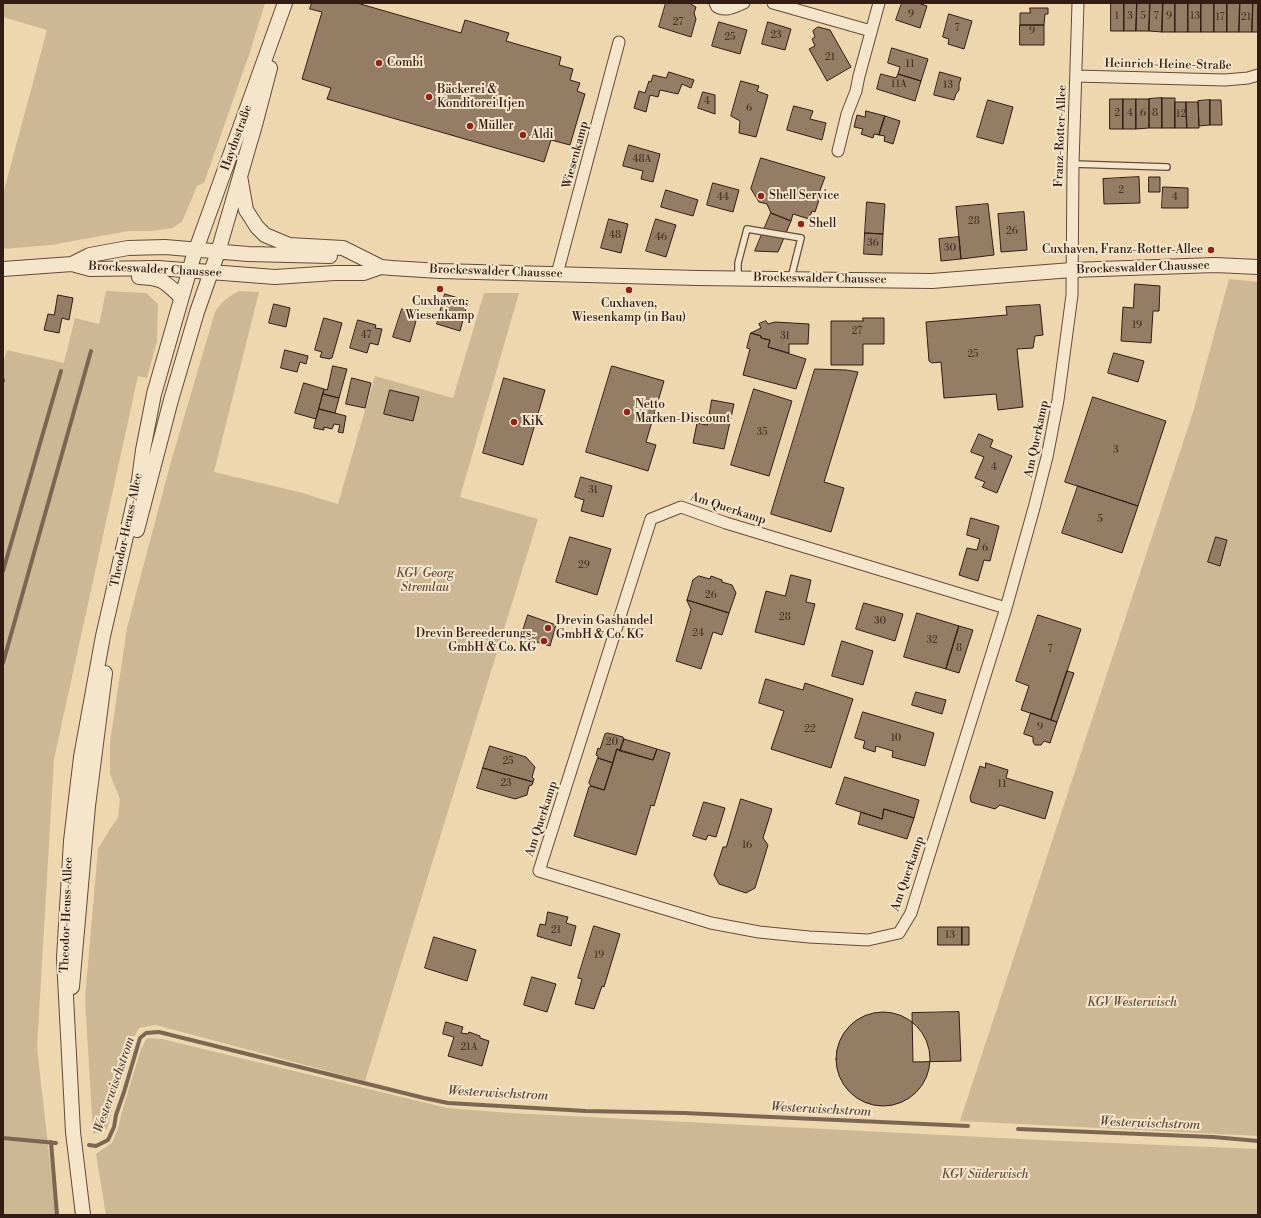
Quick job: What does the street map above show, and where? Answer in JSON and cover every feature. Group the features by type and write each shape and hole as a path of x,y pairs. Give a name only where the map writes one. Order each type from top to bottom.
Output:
{"street":[{"name":"Haydnstraße","path":"193,259 285,3"},
{"path":"715,3 716,7 726,10 744,3"},
{"path":"773,3 871,31"},
{"path":"838,151 847,114 856,90 879,3"},
{"name":"Franz-Rotter-Allee","path":"1072,270 1073,164 1078,3"},
{"name":"Haydnstraße","path":"214,262 266,85 280,18"},
{"name":"Wiesenkamp","path":"557,274 619,42"},
{"name":"Heinrich-Heine-Straße","path":"1076,76 1225,80 1248,78 1258,75"},
{"path":"240,176 246,210 257,227 265,235 289,245 343,248 360,257"},
{"name":"Brockeswalder Chaussee","path":"72,264 90,255 128,248 165,247 193,259 214,262 276,277 329,273 364,273 381,267"},
{"name":"Brockeswalder Chaussee","path":"3,269 72,264 90,269 158,268 193,259 214,262 264,255 360,257 381,267 440,271 932,281 1072,270 1215,265 1258,267"},
{"name":"Theodor-Heuss-Allee","path":"82,1215 73,1132 68,1024 75,964 81,805 81,757 103,636 139,480 142,450 154,394 193,259"},
{"name":"Theodor-Heuss-Allee","path":"81,805 114,622 171,400 197,312 214,262"},
{"path":"90,269 99,274 155,278 165,282 182,297"},
{"name":"Am Querkamp","path":"1006,608 726,523 681,507 651,519 539,871 711,924 759,932 809,937 868,940 899,933 911,912 1006,608 1034,508 1053,429 1067,342 1072,295 1072,270"}],"lane":[{"path":"1073,164 1167,167"},
{"path":"738,278 738,263 747,229 801,238 791,279"}],"green space":[{"path":"3,3 265,3 250,52 204,183 197,186 182,222 172,228 152,231 129,231 51,245 3,249 3,194 47,30 3,17"},
{"name":"KGV Westerwisch","path":"1229,279 1258,282 1258,1136 960,1121 1194,409"},
{"path":"106,291 146,293 158,304 157,341 147,378 138,376 54,759 37,1048 56,1215 3,1215 3,363 7,350 64,363 75,318 99,324"},
{"name":"KGV Georg Stremlau","path":"239,291 259,292 214,472 299,492 338,504 375,376 453,398 484,293 519,293 460,497 538,519 365,1081 156,1025 139,1028 127,1050 107,1129 93,1134 85,998 98,849 118,818 120,799 110,774 110,742 127,628 170,465 215,312 220,305"},
{"name":"KGV Süderwisch","path":"147,1038 162,1039 447,1108 510,1113 1040,1140 1258,1149 1258,1215 106,1215 96,1154 112,1143 118,1129 141,1049"}],"building":[{"path":"312,3 357,3 461,33 465,20 509,33 506,41 561,57 559,65 573,69 570,80 580,83 577,91 585,94 570,145 551,140 544,162 327,99 331,88 302,79 322,12 310,9"},
{"path":"666,3 689,3 696,7 694,13 696,19 691,37 659,27"},
{"path":"902,3 918,3 927,6 920,28 896,20"},
{"path":"1111,3 1124,3 1124,31 1111,31"},
{"path":"1124,3 1137,3 1136,31 1124,31"},
{"path":"1137,3 1150,3 1149,31 1136,31"},
{"path":"1150,3 1163,3 1162,32 1149,31"},
{"path":"1163,3 1175,3 1175,32 1162,32"},
{"path":"1175,3 1188,3 1188,32 1175,32"},
{"path":"1188,3 1201,3 1201,32 1188,32"},
{"path":"1201,3 1214,3 1214,32 1201,32"},
{"path":"1214,3 1227,3 1227,32 1214,32"},
{"path":"1227,3 1240,3 1239,32 1227,32"},
{"path":"1240,3 1253,3 1252,32 1239,32"},
{"path":"1253,3 1258,3 1258,32 1252,32"},
{"path":"1030,8 1048,8 1048,14 1045,14 1044,25 1020,25 1020,13 1030,13"},
{"path":"949,14 972,21 964,49 948,44 949,39 943,37"},
{"path":"719,22 747,30 740,54 712,46"},
{"path":"768,22 791,29 785,50 762,44"},
{"path":"1020,25 1044,25 1044,45 1020,45"},
{"path":"818,27 830,30 851,67 827,81 809,49 815,46 812,39 815,37 813,31"},
{"path":"892,48 928,59 921,81 898,74 900,67 888,63"},
{"path":"669,72 694,80 691,88 682,84 678,94 660,90 658,97 650,95 646,112 634,108 639,91 645,93 649,81 651,82 653,75 666,78"},
{"path":"940,72 961,78 959,90 954,100 934,95"},
{"path":"881,74 896,78 898,74 921,81 915,101 877,89"},
{"path":"741,81 759,86 757,91 768,95 756,137 739,133 740,121 731,116"},
{"path":"703,92 715,95 715,114 698,108"},
{"path":"1162,98 1175,98 1175,128 1162,128"},
{"path":"1162,98 1162,128 1149,128 1149,99"},
{"path":"1110,99 1123,99 1123,129 1110,129"},
{"path":"1123,99 1136,99 1136,129 1123,129"},
{"path":"1136,99 1149,99 1149,128 1136,129"},
{"path":"988,100 1013,107 1003,144 977,137"},
{"path":"1210,100 1210,125 1199,126 1198,101"},
{"path":"1210,100 1221,100 1222,125 1210,125"},
{"path":"1175,102 1186,102 1187,128 1175,128"},
{"path":"1186,102 1198,102 1199,128 1187,128"},
{"path":"794,106 813,111 810,119 826,123 822,140 787,130"},
{"path":"866,111 885,116 879,135 874,134 873,138 861,134 863,129 854,127 857,115 865,117"},
{"path":"885,116 900,121 893,144 884,141 885,136 879,135"},
{"path":"629,145 660,154 653,182 641,179 643,171 623,166"},
{"path":"761,158 825,177 819,193 821,194 815,212 812,211 809,219 793,214 791,221 771,213 767,204 759,202 751,189"},
{"path":"1139,177 1140,203 1104,204 1103,179"},
{"path":"1149,177 1160,177 1160,192 1149,192"},
{"path":"713,183 739,190 733,212 707,205"},
{"path":"1163,187 1188,188 1188,208 1162,208"},
{"path":"666,190 698,200 693,216 661,207"},
{"path":"867,202 885,204 883,234 865,233"},
{"path":"988,204 994,255 961,259 956,207"},
{"path":"1024,212 1027,250 1001,252 998,214"},
{"path":"771,213 791,221 778,252 755,251"},
{"path":"609,219 628,224 621,253 601,248"},
{"path":"656,219 676,225 666,257 646,251"},
{"path":"865,233 883,234 882,255 864,254"},
{"path":"959,237 961,259 941,261 939,239"},
{"path":"1135,284 1160,286 1159,311 1153,311 1151,343 1121,341 1123,307 1133,308"},
{"path":"445,294 468,301 460,331 437,324"},
{"path":"58,295 73,298 69,320 62,318 59,333 44,330 48,314 54,315"},
{"path":"274,304 290,308 286,327 269,323"},
{"path":"1040,305 1043,335 1035,336 1033,348 1017,349 1023,407 998,410 996,394 944,398 941,362 932,363 929,361 926,322 1007,315 1006,307"},
{"path":"402,309 418,314 410,342 393,337"},
{"path":"324,318 342,323 332,358 330,359 320,357 322,352 315,350"},
{"path":"863,318 884,318 884,344 863,344 863,365 831,365 831,321 863,321"},
{"path":"358,320 376,325 375,328 382,329 378,345 370,343 367,353 350,348"},
{"path":"766,321 768,324 775,322 809,324 808,344 789,344 789,353 768,347 770,340 761,338 761,336 751,333 761,328 759,324"},
{"path":"751,333 761,336 761,338 770,340 768,347 806,359 796,389 743,375 750,349 747,348"},
{"path":"285,350 308,356 306,364 300,362 297,372 281,368"},
{"path":"1114,353 1144,361 1138,382 1108,373"},
{"path":"333,366 347,369 339,398 323,394 324,389 327,390"},
{"name":"Netto Marken-Discount","path":"612,366 664,381 646,442 656,445 648,471 586,452"},
{"path":"815,369 858,372 824,482 844,488 831,532 771,514"},
{"path":"352,378 371,383 365,408 346,404"},
{"name":"KiK","path":"504,378 545,390 523,465 483,453"},
{"path":"304,383 324,389 316,419 295,413"},
{"path":"754,389 792,401 769,476 731,465"},
{"path":"390,390 419,397 413,421 384,414"},
{"path":"323,394 339,398 335,413 319,409"},
{"path":"1093,397 1166,421 1138,506 1065,482"},
{"path":"712,400 734,404 724,449 693,443 697,423 707,425"},
{"path":"319,409 346,416 343,433 338,432 340,425 334,424 332,429 324,427 324,430 314,428"},
{"path":"979,434 993,440 990,447 1012,456 997,493 982,487 985,482 975,478 984,457 971,452"},
{"path":"581,477 612,486 603,517 581,511 584,500 575,497"},
{"path":"1078,486 1138,506 1122,553 1062,533"},
{"path":"971,518 999,526 990,561 984,560 978,581 959,575 967,548 977,550 980,539 967,535"},
{"path":"570,537 611,549 597,595 556,582"},
{"path":"1216,537 1227,540 1220,566 1208,562"},
{"path":"791,575 811,580 806,602 815,604 804,645 755,632 766,591 785,596"},
{"path":"699,576 710,579 711,576 732,585 736,593 729,613 687,600 693,580"},
{"path":"687,600 729,613 722,635 713,632 701,669 676,661 691,610"},
{"path":"864,603 903,614 895,641 856,629"},
{"path":"917,613 959,626 946,669 904,657"},
{"path":"528,615 556,625 550,646 521,637"},
{"path":"1038,615 1081,629 1051,720 1021,710 1029,686 1016,681"},
{"path":"959,626 973,630 959,673 946,669"},
{"path":"842,641 873,651 863,685 832,676"},
{"path":"1067,671 1074,673 1057,722 1051,720"},
{"path":"766,679 803,690 805,683 853,699 831,768 771,749 784,711 759,703"},
{"path":"916,692 946,700 942,714 912,705"},
{"path":"863,712 934,733 925,766 892,757 893,751 876,746 875,752 863,748 865,741 855,738"},
{"path":"1031,713 1057,722 1050,743 1044,741 1041,745 1035,745 1033,742 1033,737 1024,734"},
{"path":"608,733 623,737 624,739 620,751 617,749 613,763 598,758 596,755 598,748 600,749 605,734"},
{"path":"624,739 657,749 653,760 620,751"},
{"path":"490,746 526,757 535,767 532,777 534,779 533,782 483,768"},
{"path":"617,749 653,760 657,749 670,753 654,806 651,805 636,855 574,836 589,787 591,786 604,790"},
{"path":"598,758 613,763 604,790 591,786 589,783"},
{"path":"986,763 1008,770 1006,778 1053,792 1045,819 1000,805 995,809 971,802 970,797 980,766 985,768"},
{"path":"483,768 533,782 532,785 529,786 527,795 515,799 477,788"},
{"path":"845,777 919,800 914,818 884,809 882,819 836,804"},
{"path":"741,799 772,809 763,838 768,845 755,888 746,893 719,884 714,875 723,847 726,847"},
{"path":"704,802 725,808 716,837 708,835 706,840 693,836"},
{"path":"884,809 914,818 907,839 858,824 861,812 882,819"},
{"path":"548,912 568,917 566,923 576,926 571,946 537,936 540,924 545,925"},
{"path":"594,926 620,934 604,987 602,986 594,1009 575,1004 582,979 578,978"},
{"path":"938,927 962,927 962,945 938,945"},
{"path":"962,927 969,927 969,945 962,945"},
{"path":"434,937 476,950 467,981 425,968"},
{"path":"532,977 556,984 547,1012 524,1005"},
{"path":"883,1012 901,1016 916,1026 926,1041 930,1059 926,1077 916,1092 901,1102 883,1106 865,1102 850,1092 840,1077 836,1059 840,1041 850,1026 865,1016"},
{"path":"959,1012 961,1061 913,1062 912,1013"},
{"path":"446,1022 463,1027 461,1033 468,1034 469,1032 489,1041 482,1066 448,1056 454,1037 443,1034"}],"waterway":[{"path":"3,663 91,351"},
{"path":"3,571 61,371"},
{"name":"Westerwischstrom","path":"89,1145 96,1146 108,1140 114,1127 116,1115 140,1038 146,1033 159,1032 448,1103 586,1111 684,1113 968,1126"},
{"name":"Westerwischstrom","path":"1018,1129 1213,1137 1258,1141"},
{"name":"Westerwischstrom","path":"3,1138 56,1143"},
{"path":"51,1142 57,1215"}],"place":[{"name":"Combi","path":"379,63"},
{"name":"Bäckerei & Konditorei Itjen","path":"429,97"},
{"name":"Müller","path":"470,126"},
{"name":"Aldi","path":"523,135"},
{"name":"Shell Service","path":"761,196"},
{"name":"Shell","path":"801,224"},
{"name":"Cuxhaven, Franz-Rotter-Allee","path":"1211,250"},
{"name":"Cuxhaven, Wiesenkamp","path":"440,289"},
{"name":"Cuxhaven, Wiesenkamp (in Bau)","path":"629,290"},
{"name":"Netto Marken-Discount","path":"627,412"},
{"name":"KiK","path":"514,422"},
{"name":"Drevin Gashandel GmbH & Co. KG","path":"548,628"},
{"name":"Drevin Bereederungs- GmbH & Co. KG","path":"544,641"}]}
